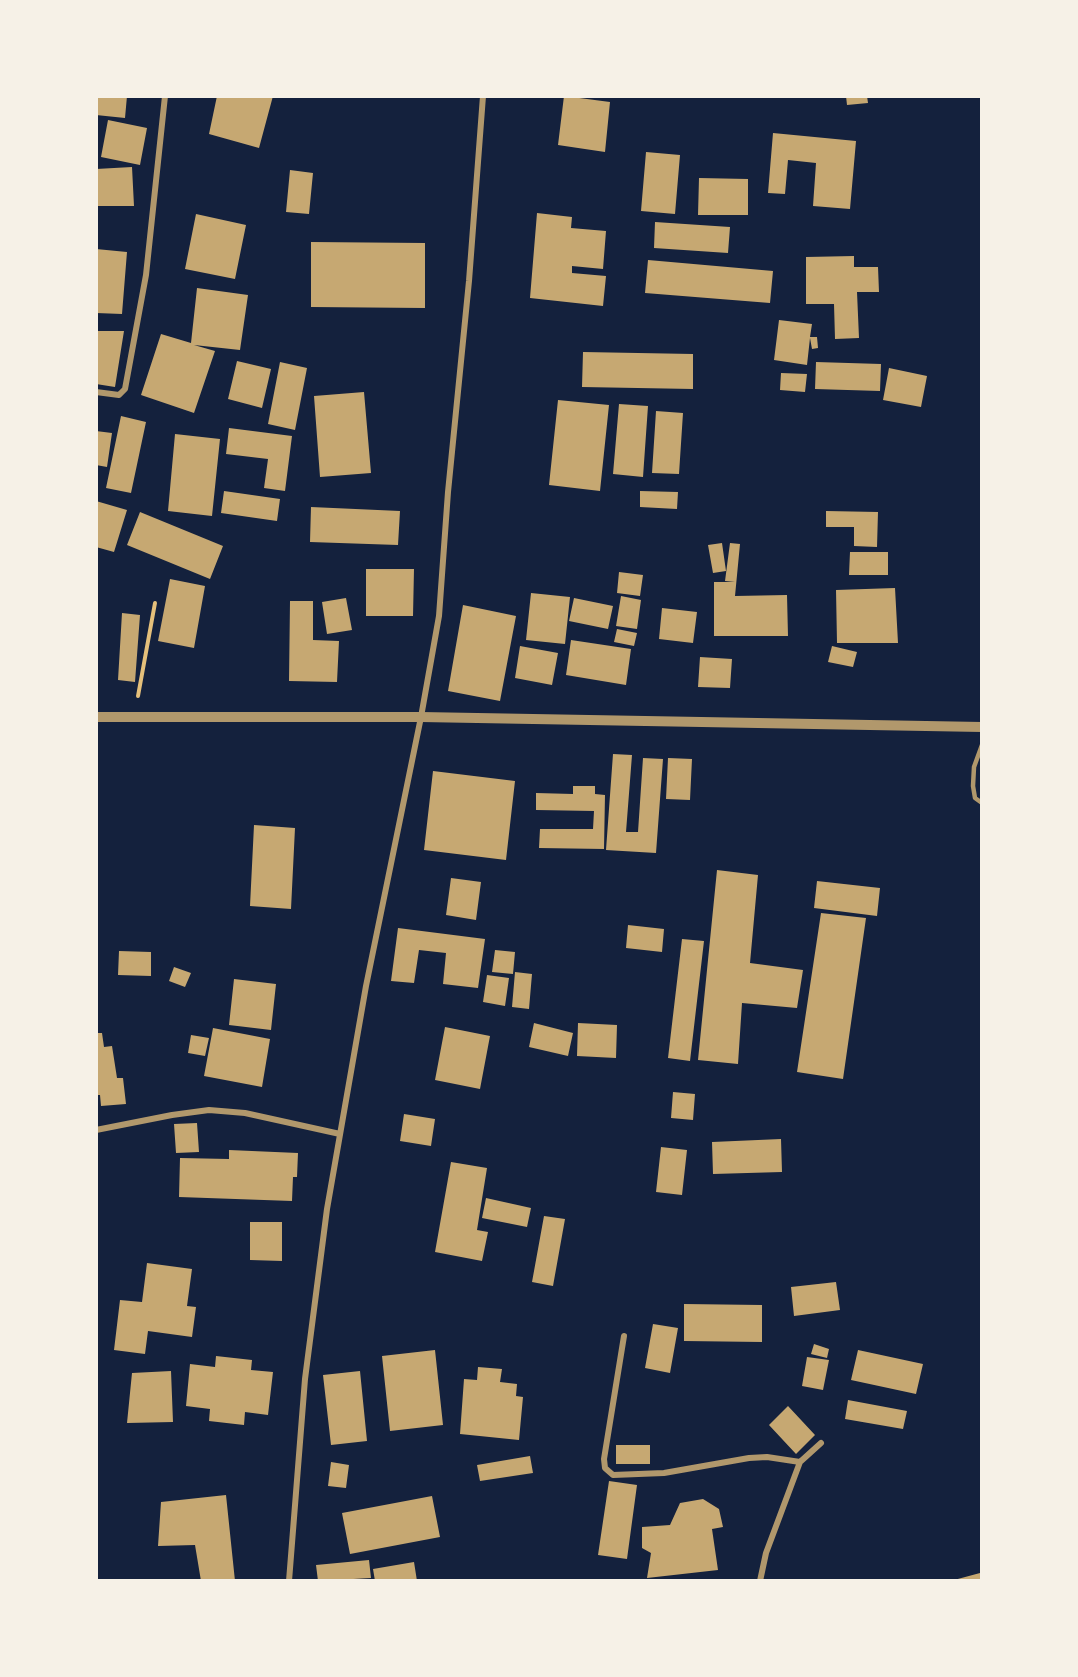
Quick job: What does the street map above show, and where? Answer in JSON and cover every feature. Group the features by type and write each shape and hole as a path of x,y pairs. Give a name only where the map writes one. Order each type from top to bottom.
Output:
{"street":[{"path":"96,392 119,395 125,389 146,275 165,96"},
{"path":"289,1581 305,1379 327,1209 366,986 421,717 439,616 483,96"},
{"path":"96,717 421,717 982,727"},
{"path":"96,1130 208,1110 245,1113 340,1134"},
{"path":"624,1336 604,1459 605,1468 613,1475 664,1473 749,1458 767,1457 800,1462"},
{"path":"760,1581 770,1543 800,1462 821,1443"}],"lane":[{"path":"982,745 974,767 973,786 975,798 982,803"}],"path":[{"path":"134,718 155,603"}],"building":[{"path":"96,96 127,96 125,118 96,115"},
{"path":"217,96 273,96 259,148 209,134"},
{"path":"564,96 610,102 605,152 558,145"},
{"path":"846,96 867,96 868,103 847,105"},
{"path":"108,120 147,128 140,165 101,157"},
{"path":"773,133 856,141 850,209 813,206 816,163 788,160 785,194 768,193"},
{"path":"646,152 680,155 675,214 641,211"},
{"path":"132,167 134,206 96,206 96,169"},
{"path":"290,170 313,173 309,214 286,212"},
{"path":"699,178 748,179 748,215 698,215"},
{"path":"537,213 572,217 571,228 606,231 603,269 572,266 572,273 606,276 603,306 530,298"},
{"path":"196,214 246,225 235,279 185,269"},
{"path":"655,222 730,227 728,253 654,248"},
{"path":"311,242 425,243 425,308 311,307"},
{"path":"96,249 127,252 122,314 96,313"},
{"path":"854,256 854,267 878,267 879,292 857,292 859,338 835,339 834,304 806,304 806,257"},
{"path":"648,260 773,271 770,303 645,293"},
{"path":"197,288 248,295 240,350 194,345 215,351 194,413 141,395 161,334 191,343"},
{"path":"779,320 812,324 810,337 817,337 818,348 812,349 810,338 807,365 774,360"},
{"path":"96,331 124,331 115,387 96,384"},
{"path":"583,352 693,354 693,389 582,387"},
{"path":"237,361 271,369 262,408 228,399"},
{"path":"280,362 307,368 295,430 268,424"},
{"path":"816,362 881,364 880,391 815,389"},
{"path":"889,368 927,376 921,407 883,400"},
{"path":"781,373 807,374 805,392 780,390"},
{"path":"364,392 371,473 320,477 314,396"},
{"path":"558,400 609,405 600,491 549,485"},
{"path":"619,404 648,406 643,477 613,474"},
{"path":"656,411 683,413 679,474 652,473"},
{"path":"121,416 146,422 131,493 106,488"},
{"path":"229,428 292,436 285,491 264,488 268,459 226,454"},
{"path":"96,431 112,433 107,467 96,465"},
{"path":"175,434 220,439 212,516 168,511"},
{"path":"224,491 280,499 277,521 221,513"},
{"path":"640,491 678,492 677,509 640,507"},
{"path":"96,501 127,510 114,552 96,547"},
{"path":"311,507 400,511 398,545 310,542"},
{"path":"826,511 878,512 877,547 854,546 854,527 826,527"},
{"path":"140,512 223,546 210,579 127,545"},
{"path":"722,543 726,571 713,573 708,545"},
{"path":"730,543 740,544 735,596 787,595 788,636 714,636 714,582 735,582 725,581"},
{"path":"850,552 888,552 888,575 849,575"},
{"path":"366,569 414,569 413,616 366,616"},
{"path":"619,572 643,575 640,596 617,593"},
{"path":"170,579 205,586 194,648 158,641"},
{"path":"895,588 898,643 837,643 836,590"},
{"path":"531,593 570,597 565,644 526,640"},
{"path":"621,596 641,600 637,629 616,626"},
{"path":"346,598 352,630 327,634 322,602"},
{"path":"574,598 613,606 608,629 569,621"},
{"path":"290,601 313,601 313,640 339,641 337,682 289,681"},
{"path":"463,605 516,616 500,701 448,691"},
{"path":"662,608 697,612 693,643 659,639"},
{"path":"122,613 140,615 135,682 118,680"},
{"path":"617,629 637,633 634,646 614,642"},
{"path":"571,640 631,649 626,685 566,675"},
{"path":"520,646 558,653 552,685 515,678"},
{"path":"832,646 857,652 853,667 828,662"},
{"path":"700,657 732,659 730,688 698,687"},
{"path":"613,754 632,755 626,832 638,832 643,758 663,759 656,853 606,850"},
{"path":"668,758 692,759 690,800 666,799"},
{"path":"433,771 515,781 506,860 424,850"},
{"path":"573,786 595,786 595,794 605,795 604,849 539,848 540,829 593,829 594,811 536,810 536,793 573,794"},
{"path":"254,825 295,828 291,909 250,906"},
{"path":"717,870 758,875 750,963 803,970 797,1008 742,1003 738,1064 698,1060"},
{"path":"451,878 481,882 476,920 446,915"},
{"path":"817,881 880,888 877,916 814,908"},
{"path":"821,913 866,918 843,1079 797,1072"},
{"path":"628,925 664,929 662,952 626,948"},
{"path":"398,928 485,939 478,988 443,984 446,953 419,950 414,983 391,981"},
{"path":"682,939 704,941 690,1061 668,1058"},
{"path":"495,950 515,952 513,974 492,972"},
{"path":"119,951 151,952 151,976 118,975"},
{"path":"174,967 191,973 185,987 169,981"},
{"path":"515,972 532,974 529,1009 512,1007"},
{"path":"487,975 509,978 505,1006 483,1002"},
{"path":"234,979 276,984 271,1030 229,1025"},
{"path":"534,1023 573,1033 568,1056 529,1047"},
{"path":"578,1023 617,1025 616,1058 577,1056"},
{"path":"445,1027 490,1036 480,1089 435,1080"},
{"path":"213,1028 270,1039 262,1087 204,1076"},
{"path":"96,1033 102,1033 104,1047 112,1046 117,1078 123,1078 126,1104 101,1106 100,1095 96,1095"},
{"path":"191,1035 209,1038 205,1056 188,1053"},
{"path":"673,1092 695,1094 693,1120 671,1118"},
{"path":"404,1114 435,1119 431,1146 400,1141"},
{"path":"197,1123 199,1152 176,1153 174,1124"},
{"path":"781,1139 782,1172 713,1174 712,1142"},
{"path":"661,1147 687,1150 682,1195 656,1192"},
{"path":"229,1150 298,1153 297,1177 293,1177 292,1201 179,1197 180,1158 229,1159"},
{"path":"451,1162 487,1168 477,1230 488,1232 482,1261 435,1252"},
{"path":"486,1198 531,1208 527,1227 482,1218"},
{"path":"544,1216 565,1219 553,1286 532,1282"},
{"path":"250,1222 282,1222 282,1261 250,1260"},
{"path":"147,1263 192,1269 187,1306 196,1307 192,1337 148,1331 145,1354 114,1350 120,1300 142,1302"},
{"path":"836,1282 840,1310 794,1316 791,1287"},
{"path":"684,1304 762,1305 762,1342 684,1341"},
{"path":"653,1324 678,1328 670,1373 645,1368"},
{"path":"814,1344 829,1349 827,1358 811,1354"},
{"path":"435,1350 443,1425 390,1431 382,1356"},
{"path":"858,1350 923,1364 916,1394 851,1380"},
{"path":"216,1356 252,1360 251,1370 273,1372 268,1415 245,1412 244,1425 209,1421 210,1409 186,1406 190,1364 215,1367"},
{"path":"807,1357 829,1360 823,1390 802,1386"},
{"path":"478,1367 502,1369 500,1382 517,1384 516,1396 523,1397 519,1440 460,1434 464,1379 477,1380"},
{"path":"171,1371 173,1422 127,1423 132,1373"},
{"path":"360,1371 367,1441 331,1445 323,1375"},
{"path":"848,1400 907,1411 903,1429 845,1419"},
{"path":"788,1406 815,1435 796,1454 769,1425"},
{"path":"616,1445 650,1445 650,1464 616,1464"},
{"path":"530,1456 533,1473 480,1481 477,1465"},
{"path":"331,1462 349,1465 346,1488 328,1486"},
{"path":"609,1481 637,1485 627,1559 598,1555"},
{"path":"226,1495 235,1581 201,1581 195,1545 158,1546 161,1502"},
{"path":"432,1496 440,1537 350,1554 342,1513"},
{"path":"703,1499 719,1509 723,1527 712,1529 718,1570 647,1578 651,1553 642,1548 642,1527 670,1525 680,1503"},
{"path":"369,1560 371,1578 318,1581 316,1565"},
{"path":"414,1562 417,1581 375,1581 373,1569"},
{"path":"980,1573 982,1581 954,1581 954,1580"}]}
